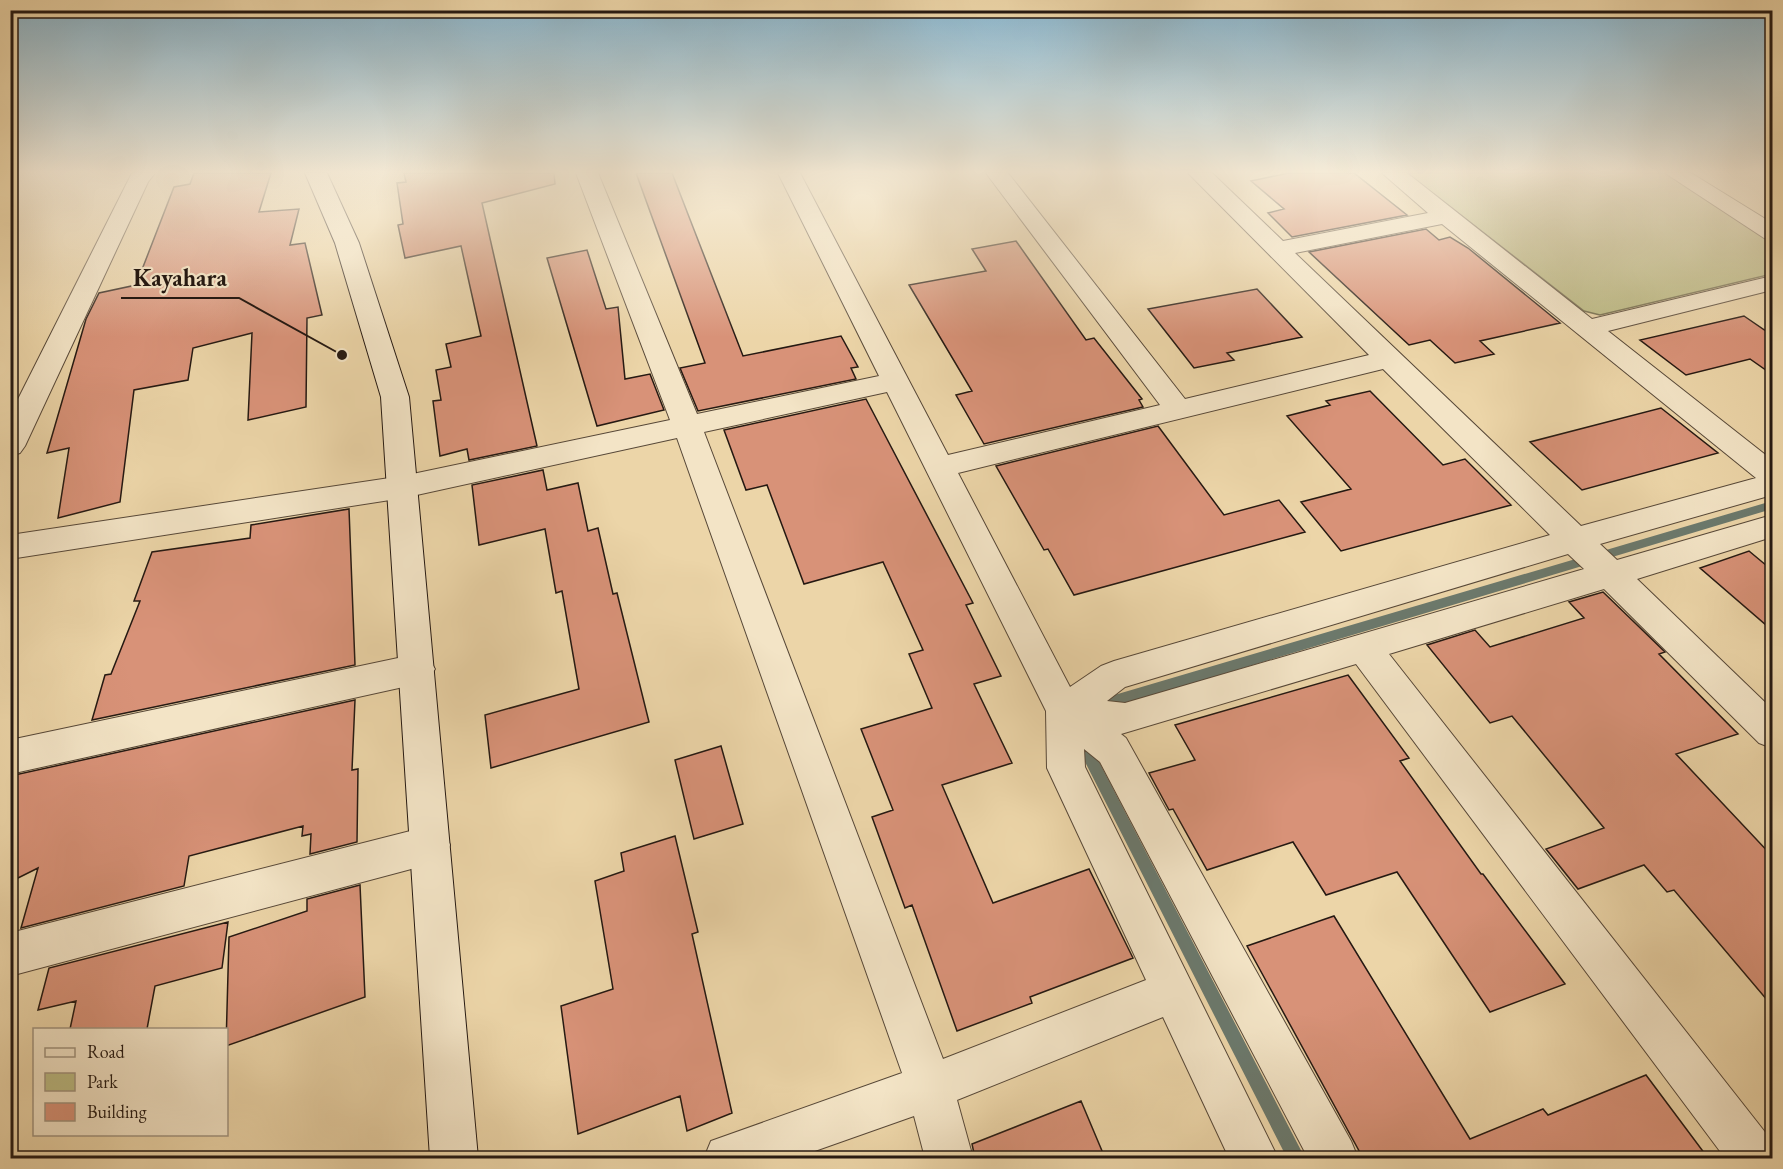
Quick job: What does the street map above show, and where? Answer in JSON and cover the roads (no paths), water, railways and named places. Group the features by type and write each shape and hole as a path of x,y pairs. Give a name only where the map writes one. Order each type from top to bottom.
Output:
{"street":[{"path":"10,446 115,228"},
{"path":"340,228 347,243 394,397 454,1158"},
{"path":"609,228 687,426 930,1087 949,1158"},
{"path":"817,228 1064,711 1113,750 1334,1158"},
{"path":"1039,228 1179,410"},
{"path":"1254,228 1773,732"},
{"path":"1276,249 1386,228"},
{"path":"1460,228 1773,475"},
{"path":"1586,328 1773,284"},
{"path":"941,467 1389,358"},
{"path":"10,547 402,487 897,381"},
{"path":"1064,711 1114,676 1574,540 1773,484"},
{"path":"1064,711 1125,719 1773,526"},
{"path":"1364,648 1755,1158"},
{"path":"10,757 417,669"},
{"path":"1064,711 1066,768 1254,1158"},
{"path":"10,955 430,845"},
{"path":"728,1158 930,1087 1173,991"}],"waterway":[{"path":"1105,714 1111,702 1133,695 1772,505"},
{"path":"1095,739 1088,754 1296,1158"}],"place":[{"name":"Kayahara","path":"342,355"}]}
